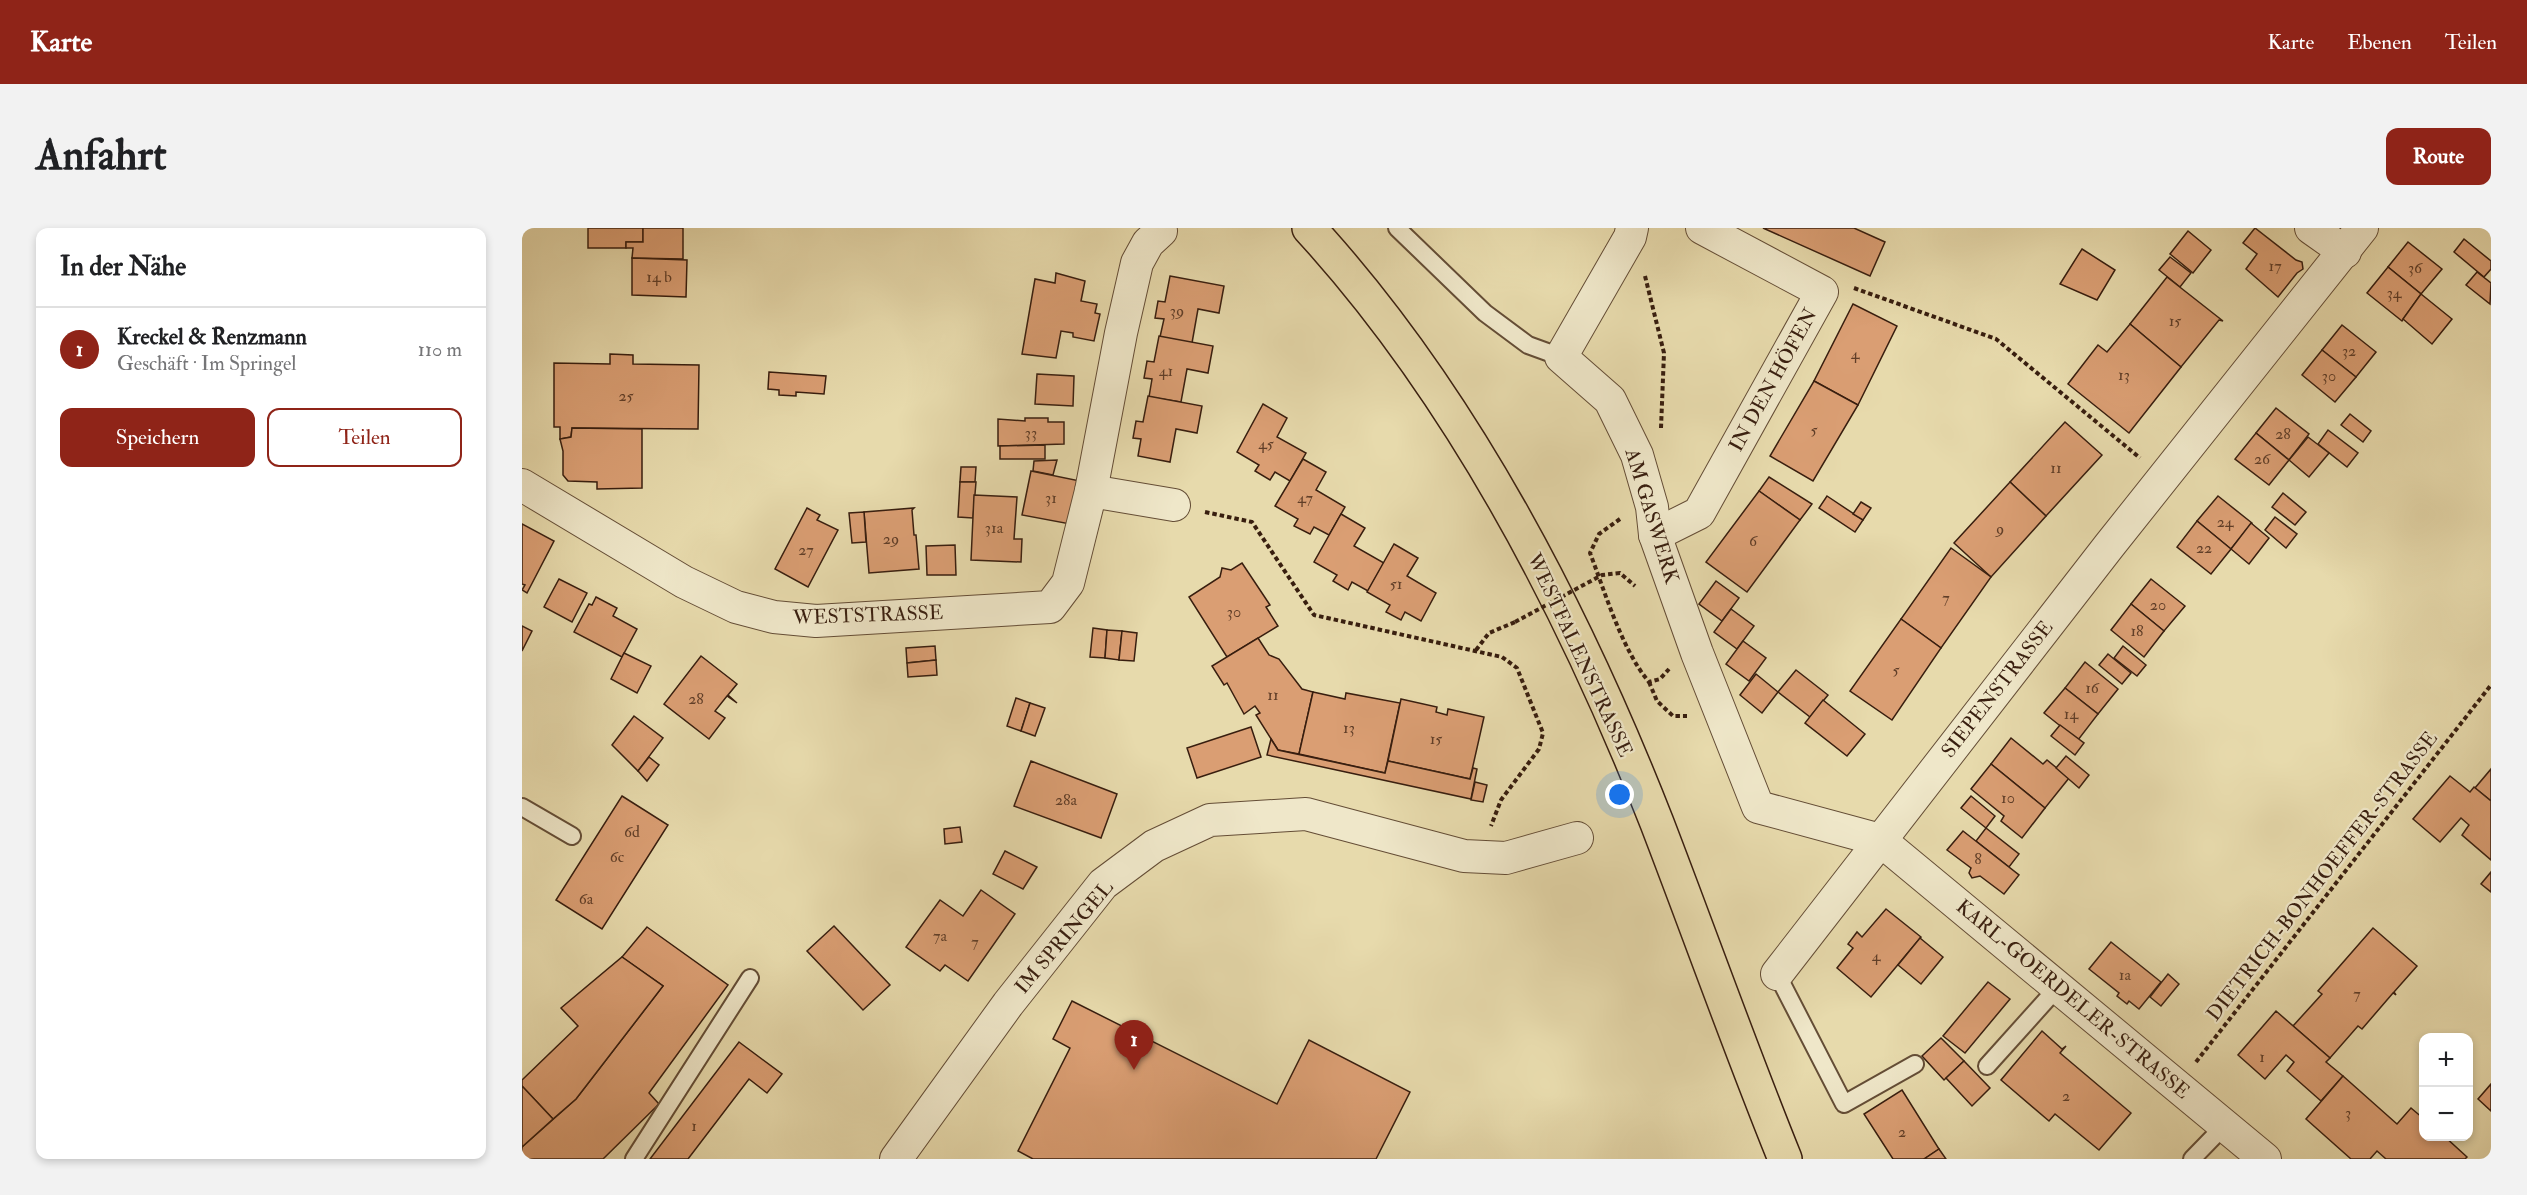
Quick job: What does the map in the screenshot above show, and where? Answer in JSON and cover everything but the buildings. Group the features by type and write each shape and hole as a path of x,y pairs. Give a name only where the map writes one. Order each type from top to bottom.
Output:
{"main road":[{"name":"WESTFALENSTRASSE","path":"1309,228 1363,291 1410,354 1499,493 1542,570 1615,723 1656,821 1785,1159"}],"street":[{"name":"IN DEN HÖFEN","path":"1653,521 1699,513 1822,292 1702,228"},
{"path":"2311,228 2354,240"},
{"name":"WESTSTRASSE","path":"522,485 684,582 736,607 774,617 816,621 1050,607 1068,583 1091,491 1137,263 1148,243 1161,231"},
{"path":"1562,357 1631,233"},
{"name":"SIEPENSTRASSE","path":"1777,974 2164,477 2354,240"},
{"name":"AM GASWERK","path":"1562,357 1610,400 1637,455 1653,521 1697,652 1758,807 1880,840"},
{"path":"1091,491 1174,505"},
{"name":"IM SPRINGEL","path":"896,1159 1008,1004 1104,884 1154,846 1210,820 1306,814 1464,856 1506,858 1577,838"},
{"name":"KARL-GOERDELER-STRASSE","path":"1880,840 2265,1159"}],"lane":[{"name":"AM GASWERK","path":"1397,228 1485,313 1528,345 1562,357"},
{"path":"522,807 572,836"},
{"name":"SIEPENSTRASSE","path":"1777,974 1844,1104 1915,1064"},
{"path":"634,1159 750,978"},
{"path":"1988,1066 2058,987"},
{"path":"2192,1159 2225,1125"}],"path":[{"path":"1631,233 1644,273 1664,353 1661,429 1637,455"},
{"path":"1822,292 1845,285 1996,339 2164,477"},
{"path":"1174,505 1252,522 1314,615 1476,650 1502,657 1517,668 1543,734 1539,749 1501,800 1490,829"},
{"path":"1653,521 1619,520 1599,534 1590,553 1616,620 1640,672 1649,682 1657,701 1673,716"},
{"path":"1476,650 1489,633 1515,622 1602,575 1620,573 1635,586 1640,596"},
{"path":"1649,682 1660,679 1669,670 1669,661"},
{"name":"DIETRICH-BONHOEFFER-STRASSE","path":"2177,1086 2491,685"}],"place":[{"name":"Kreckel & Renzmann","path":"1134,1070"}]}
